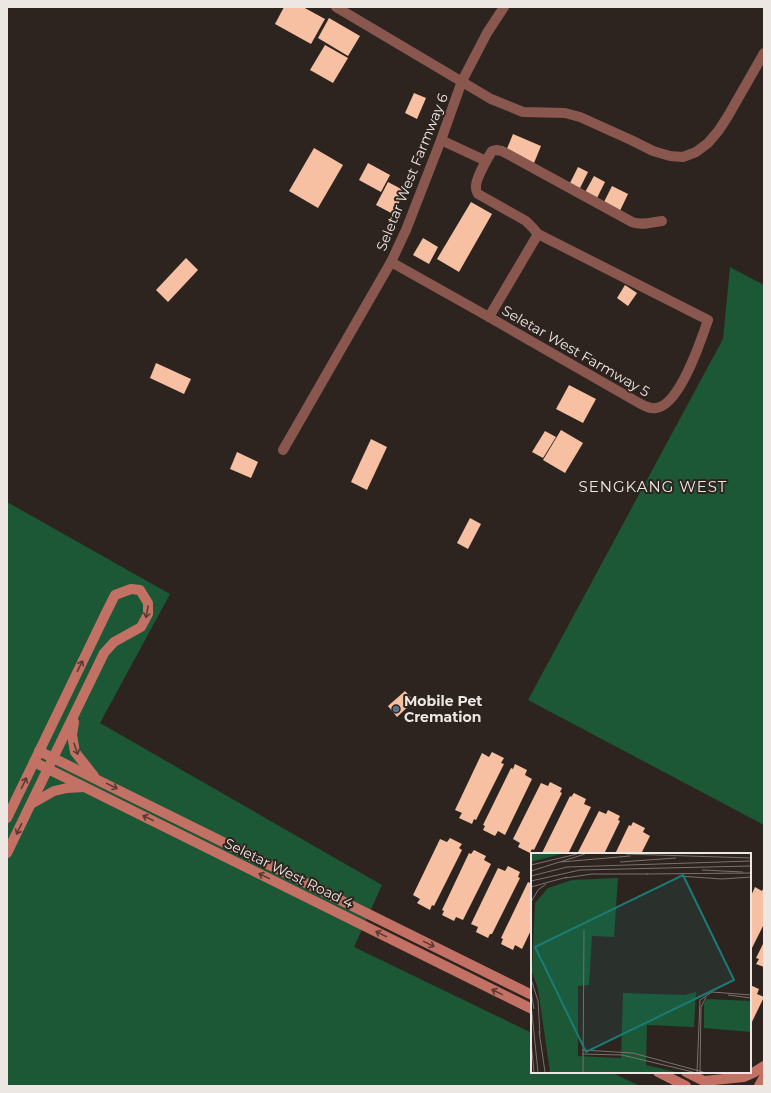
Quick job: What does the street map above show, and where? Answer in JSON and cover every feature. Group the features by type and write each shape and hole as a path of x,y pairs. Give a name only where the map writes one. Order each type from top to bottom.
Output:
{"main road":[{"path":"7,818 115,595 131,589 140,590 148,603 148,614 141,627 114,642 104,653 7,853"},
{"path":"75,714 72,735 75,752 95,778"},
{"name":"Seletar West Road 4","path":"39,751 531,995"},
{"name":"Seletar West Road 4","path":"34,762 531,1009"},
{"path":"31,804 54,791 68,788 86,787"},
{"path":"704,1081 744,1077 764,1066"},
{"path":"660,1073 686,1086"},
{"path":"688,1073 714,1086"},
{"path":"759,1086 764,1077"}],"street":[{"path":"336,7 491,99 523,112 565,113 580,117 653,151 670,156 683,157 696,152 708,143 719,130 764,53"},
{"name":"Seletar West Farmway 6","path":"284,450 391,262 406,230 442,140 462,81 487,33 504,7"},
{"path":"442,140 486,160"},
{"path":"489,317 538,234 526,221 478,194 476,186 486,160 492,152 496,150 502,151 632,222 643,224 662,221"},
{"name":"Seletar West Farmway 5","path":"391,262 650,409 658,408 673,397 693,362 708,320 538,234"}],"green space":[{"path":"730,267 764,285 764,825 528,700 723,339"},
{"path":"7,502 170,594 100,723 382,885 354,947 531,1033 531,1073 613,1073 640,1086 7,1086"}],"building":[{"path":"284,7 303,7 325,19 311,44 275,24"},
{"path":"329,18 360,36 348,56 318,38"},
{"path":"325,45 348,58 333,83 310,70"},
{"path":"414,93 426,98 417,119 405,113"},
{"path":"513,134 541,146 534,163 506,151"},
{"path":"314,148 343,165 318,208 289,191"},
{"path":"368,163 390,175 381,192 359,180"},
{"path":"578,167 588,172 579,190 569,185"},
{"path":"594,176 605,182 596,200 584,194"},
{"path":"388,182 405,191 393,214 376,205"},
{"path":"612,186 628,194 619,213 603,204"},
{"path":"471,202 492,214 459,272 437,259"},
{"path":"423,238 438,247 429,264 413,255"},
{"path":"186,258 198,270 168,302 156,290"},
{"path":"625,285 637,293 628,306 617,298"},
{"path":"156,363 191,379 184,394 150,378"},
{"path":"569,385 596,399 583,423 556,409"},
{"path":"561,430 583,443 565,473 543,460"},
{"path":"545,431 556,437 543,458 532,452"},
{"path":"371,439 387,447 367,490 351,482"},
{"path":"237,452 258,462 251,478 230,469"},
{"path":"470,518 481,524 468,549 457,543"},
{"path":"405,691 414,701 397,717 388,706"},
{"path":"492,752 504,758 501,763 504,764 476,820 474,819 472,824 459,818 462,813 455,810 482,753 489,757"},
{"path":"515,764 527,770 525,775 532,779 505,835 498,831 495,836 483,830 485,826 483,825 511,768 513,769"},
{"path":"550,782 562,788 560,792 562,793 534,850 532,849 530,853 518,847 520,843 513,839 541,783 548,786"},
{"path":"574,793 586,799 584,804 591,807 568,853 542,853 570,796 571,797"},
{"path":"608,810 620,816 618,820 620,821 604,853 578,853 599,811 606,814"},
{"path":"633,822 645,828 643,832 650,836 642,853 615,853 629,825 631,826"},
{"path":"450,838 462,844 459,848 462,850 434,906 432,905 430,910 417,903 420,899 413,895 440,839 447,842"},
{"path":"474,850 486,856 484,860 491,864 463,920 456,917 454,921 442,915 444,911 442,910 469,853 471,854"},
{"path":"508,866 520,872 518,877 520,878 492,934 490,934 488,938 476,932 478,927 471,924 498,868 505,871"},
{"path":"531,881 531,930 522,949 515,945 513,950 501,944 503,939 501,938 528,882 530,883"},
{"path":"755,887 762,891 764,887 764,924 751,950 751,896"},
{"path":"764,942 764,967 756,964 759,959 756,958"},
{"path":"751,985 759,989 757,994 764,997 751,1024"}],"place":[{"name":"Mobile Pet Cremation","path":"396,709"}],"district":[{"name":"SENGKANG WEST","path":"653,487"}]}
